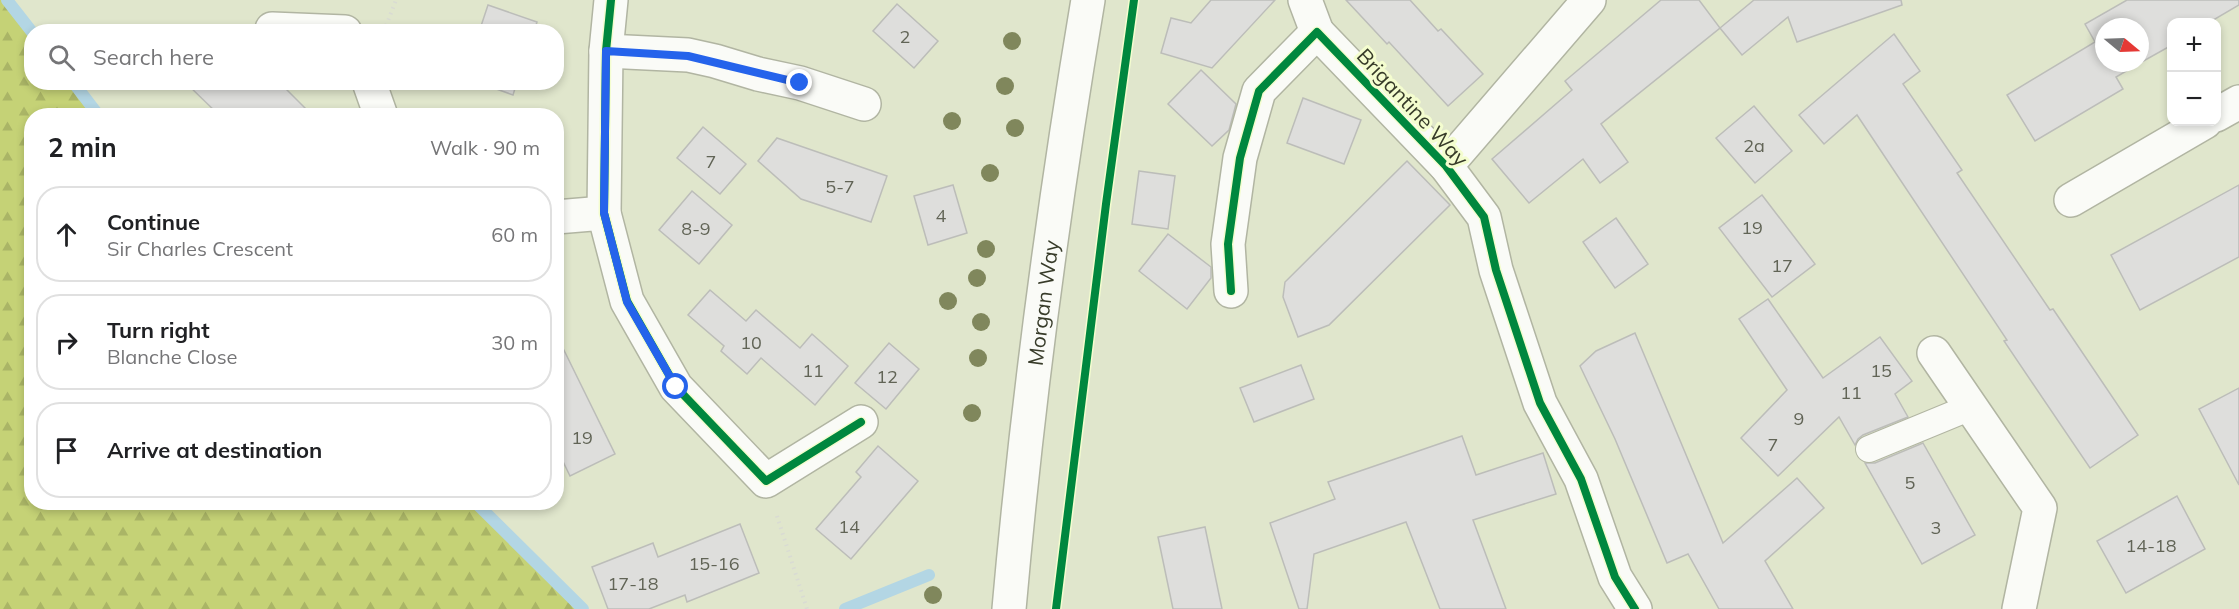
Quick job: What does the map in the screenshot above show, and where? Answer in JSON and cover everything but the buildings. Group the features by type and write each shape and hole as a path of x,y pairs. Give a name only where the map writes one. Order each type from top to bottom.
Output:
{"street":[{"path":"611,0 606,51 604,213 627,302 676,387 766,482 861,422"},
{"name":"Morgan Way","path":"1009,609 1020,485 1052,236 1088,0"},
{"name":"Brigantine Way","path":"1305,0 1317,32 1446,166 1484,217 1496,270 1540,403 1581,479 1615,577 1635,609"},
{"path":"1446,166 1589,0"},
{"path":"1231,291 1228,244 1238,168 1259,91 1317,32"},
{"path":"606,51 688,56 715,61 758,74 800,83 864,104"},
{"path":"372,90 378,108"},
{"path":"2071,200 2198,126"},
{"path":"564,216 604,213"},
{"path":"1934,353 2040,508 2019,609"}],"lane":[{"path":"1869,449 1971,407"}],"path":[{"path":"387,24 396,0"},
{"path":"766,482 807,609"}],"green space":[{"path":"0,0 7,0 26,24 24,24 24,90 79,90 93,108 24,108 24,510 482,510 583,609 0,609"}],"waterway":[{"path":"7,0 26,24"},
{"path":"79,90 93,108"},
{"path":"483,510 583,609"},
{"path":"845,609 929,575"}],"cycle path":[{"path":"611,0 606,51 604,213 627,301 676,387 766,481 861,422"},
{"path":"1056,609 1106,204 1134,0"},
{"path":"1231,291 1228,244 1240,158 1259,91 1317,32 1446,166 1484,217 1496,270 1540,403 1581,479 1615,577 1635,609"}],"route":[{"path":"676,387 627,302 604,213 606,51 688,56 800,83"}]}
